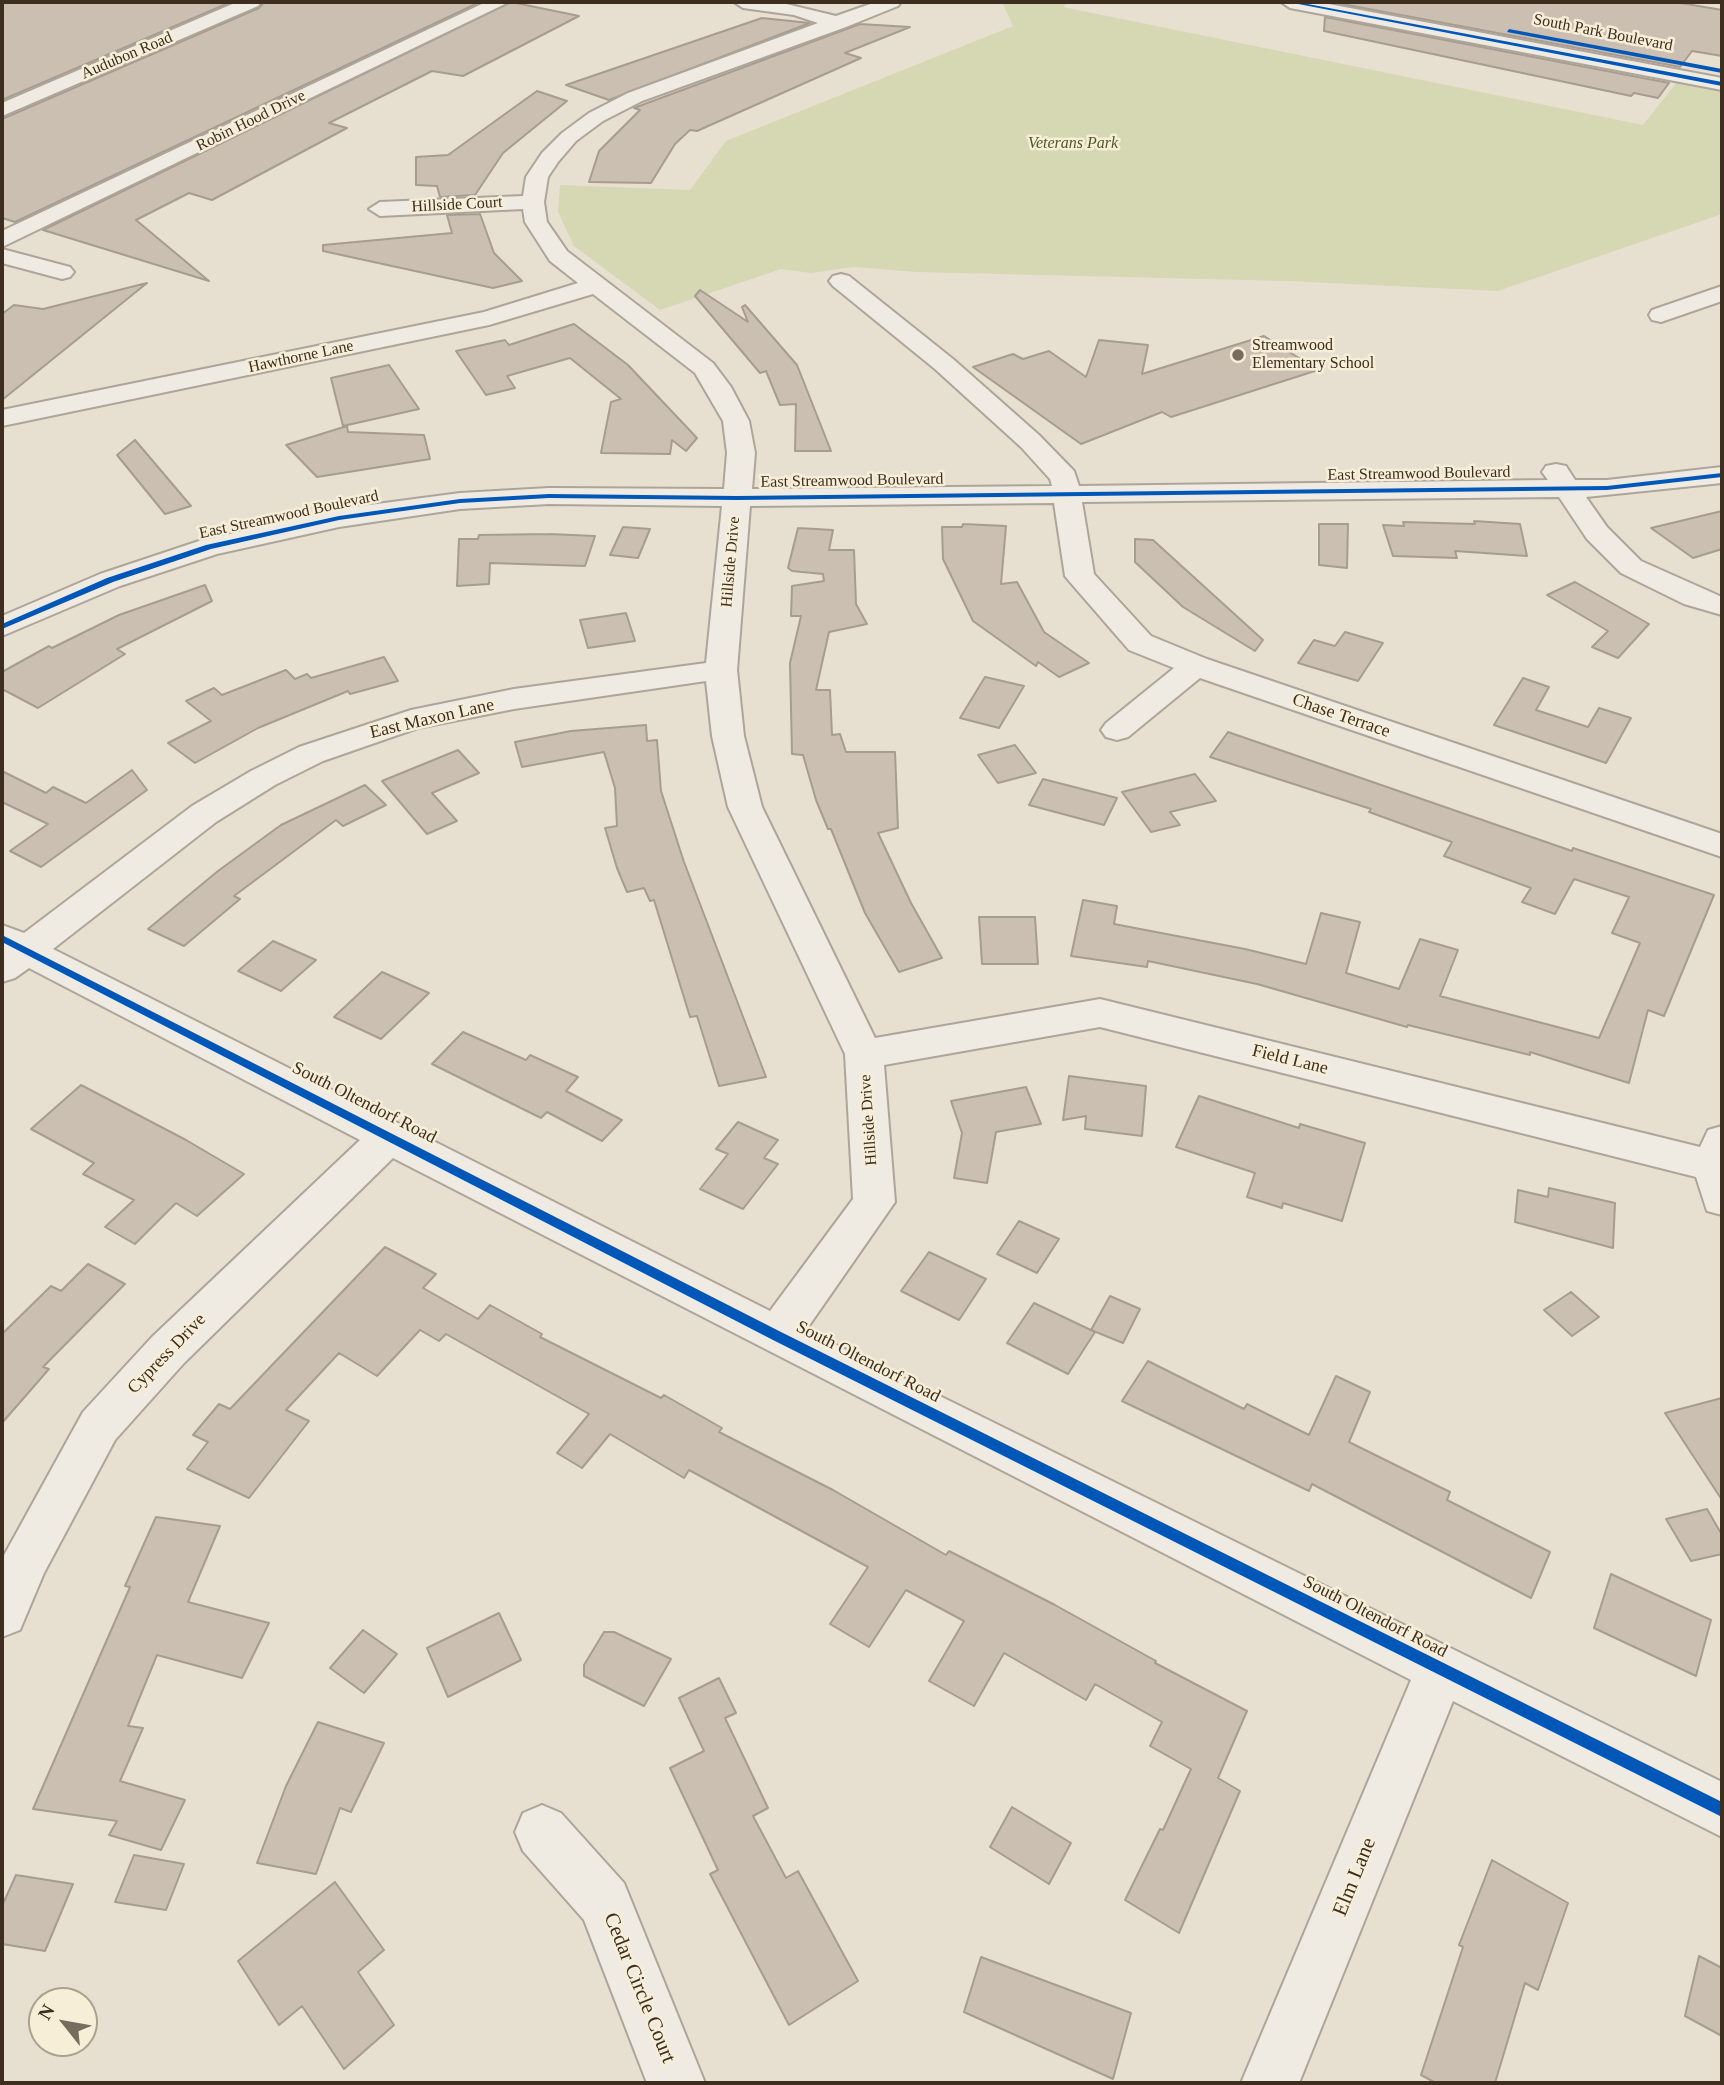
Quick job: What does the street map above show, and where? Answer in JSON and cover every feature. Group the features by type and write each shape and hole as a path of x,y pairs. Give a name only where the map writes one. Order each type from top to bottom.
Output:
{"street":[{"name":"Audubon Road","path":"2,110 252,2"},
{"name":"Robin Hood Drive","path":"2,240 500,2"},
{"path":"743,2 796,10 838,23"},
{"path":"533,202 537,177 550,158 569,137 596,117 635,97 892,2"},
{"name":"South Park Boulevard","path":"1290,2 1722,84"},
{"name":"South Park Boulevard","path":"1354,2 1722,71"},
{"name":"Hillside Court","path":"380,209 533,202"},
{"name":"Hillside Drive","path":"533,202 536,222 558,256 704,368 722,393 736,421 741,453 721,670 728,736 746,807 864,1054 874,1202 778,1336"},
{"path":"2,256 62,272"},
{"path":"841,281 944,364 1030,441 1065,485"},
{"name":"Hawthorne Lane","path":"2,418 489,318 597,285"},
{"path":"1661,315 1722,293"},
{"name":"East Streamwood Boulevard","path":"1561,479 1722,458"},
{"name":"East Streamwood Boulevard","path":"2,606 83,571 164,543 328,503 458,484 738,488 1561,479 1641,486 1722,475"},
{"path":"1561,479 1597,533 1631,567 1695,598 1722,606"},
{"name":"Chase Terrace","path":"1065,485 1080,576 1140,643 1196,666 1722,846"},
{"name":"East Streamwood Boulevard","path":"2,627 100,584 179,556 269,531 339,518 493,499 738,488"},
{"path":"1117,730 1196,666"},
{"name":"East Maxon Lane","path":"10,953 204,814 263,778 312,754 411,720 526,698 721,670"},
{"name":"South Oltendorf Road","path":"10,953 390,1136 778,1336 1722,1810"},
{"name":"Field Lane","path":"864,1054 1100,1013 1719,1168"},
{"name":"Cypress Drive","path":"2,1614 25,1561 99,1426 168,1350 390,1136"},
{"name":"Elm Lane","path":"1270,2083 1440,1670"},
{"name":"Cedar Circle Court","path":"542,1832 605,1902 676,2083"}],"green space":[{"name":"Veterans Park","path":"1002,2 1069,2 1063,7 1643,125 1677,82 1722,91 1722,214 1498,291 1287,281 917,272 853,267 811,273 781,269 660,310 574,246 558,212 560,185 690,190 726,141 1013,26"}],"building":[{"path":"2,2 231,2 2,100"},
{"path":"264,2 480,2 15,222 2,218 2,119 259,8"},
{"path":"511,2 579,16 463,76 432,71 329,123 347,128 212,200 189,193 136,220 209,281 43,230"},
{"path":"1331,2 1675,2 1722,10 1722,56 1692,51 1680,67"},
{"path":"1325,17 1669,83 1658,98 1634,93 1631,96 1324,31"},
{"path":"762,18 810,23 609,100 566,85"},
{"path":"860,24 910,27 845,53 861,58 697,131 690,130 675,144 651,183 589,182 599,151 640,110 634,108"},
{"path":"537,91 567,101 503,153 475,195 440,197 437,186 416,185 416,157 448,155"},
{"path":"480,214 494,253 522,281 493,288 323,251 323,245 452,233 447,215"},
{"path":"147,283 2,400 2,314 14,305 43,309"},
{"path":"700,290 748,322 742,307 745,305 797,365 831,451 795,451 796,404 780,405 766,371 760,373 695,296"},
{"path":"574,324 628,365 697,438 686,451 672,440 670,454 601,453 611,402 621,399 570,358 507,376 515,388 486,395 456,351 505,340 509,345"},
{"path":"1264,336 1318,370 1171,417 1162,412 1081,444 973,367 1013,354 1023,359 1049,351 1086,377 1099,340 1148,345 1142,374"},
{"path":"389,365 419,409 343,426 331,378"},
{"path":"347,426 348,432 424,435 430,459 317,477 286,445"},
{"path":"135,440 191,506 165,514 117,455"},
{"path":"1722,511 1722,549 1693,558 1651,528"},
{"path":"1474,521 1520,524 1527,556 1455,551 1457,558 1393,556 1383,525 1404,526 1403,522 1475,524"},
{"path":"963,524 1006,526 1001,584 1017,582 1044,632 1089,663 1059,677 1038,662 1036,666 973,621 943,559 942,527 962,527"},
{"path":"1319,524 1348,524 1347,568 1319,565"},
{"path":"623,527 650,529 638,558 610,555"},
{"path":"798,528 833,530 829,550 854,550 856,604 867,624 829,632 816,690 830,690 832,735 840,734 846,752 895,752 898,828 878,833 911,903 942,958 899,972 865,913 831,829 828,829 816,800 803,755 792,754 790,663 801,616 791,616 792,586 824,581 823,574 792,571 788,568"},
{"path":"479,535 595,536 585,566 490,563 489,584 457,586 459,539 478,539"},
{"path":"1135,539 1153,540 1263,640 1255,651 1183,607 1135,562"},
{"path":"1575,582 1649,624 1618,658 1592,647 1608,631 1547,595"},
{"path":"205,585 212,601 117,649 125,654 38,708 2,689 2,672 49,646 52,648 119,615"},
{"path":"626,613 635,641 588,648 580,620"},
{"path":"1345,632 1383,643 1358,681 1298,663 1314,640 1335,646"},
{"path":"384,657 398,681 350,694 348,691 258,728 195,763 168,743 211,721 186,701 214,688 222,695 286,670 295,679 307,674 311,678"},
{"path":"985,677 1024,686 999,728 960,718"},
{"path":"1523,678 1549,687 1536,710 1588,727 1599,708 1631,718 1606,763 1494,725"},
{"path":"646,725 647,741 657,740 661,791 684,862 766,1077 719,1086 697,1016 690,1017 654,900 650,901 644,888 627,892 617,868 605,828 617,826 615,788 604,752 522,767 515,742 571,731"},
{"path":"1228,732 1572,851 1573,848 1714,895 1664,1016 1648,1010 1629,1083 1530,1052 1530,1055 1408,1025 1407,1027 1257,984 1148,961 1147,967 1071,956 1083,900 1117,906 1114,924 1245,949 1306,964 1321,913 1360,922 1346,973 1399,989 1420,939 1458,950 1440,996 1599,1038 1640,943 1612,933 1629,897 1574,879 1555,914 1522,902 1531,888 1444,856 1452,842 1369,812 1371,809 1210,757"},
{"path":"1015,745 1036,773 998,783 978,755"},
{"path":"458,750 479,773 432,793 457,821 427,834 382,781"},
{"path":"132,770 147,790 41,867 10,851 48,824 2,802 2,771 46,793 53,787 86,803"},
{"path":"1195,774 1216,801 1170,812 1180,825 1151,832 1122,792"},
{"path":"1043,779 1117,798 1104,825 1029,805"},
{"path":"365,785 386,805 343,826 336,820 234,896 240,899 184,946 148,929 218,871 281,825"},
{"path":"979,917 1035,917 1038,964 982,964"},
{"path":"273,941 316,960 281,991 238,971"},
{"path":"382,972 429,993 381,1039 334,1017"},
{"path":"463,1032 526,1060 530,1055 578,1077 566,1091 622,1120 602,1141 547,1112 541,1118 432,1064"},
{"path":"1069,1076 1146,1086 1142,1136 1085,1129 1086,1116 1063,1120"},
{"path":"81,1085 244,1174 197,1216 176,1203 135,1244 105,1227 134,1200 83,1174 94,1163 31,1129"},
{"path":"1026,1087 1041,1124 996,1132 987,1183 954,1178 962,1133 951,1101"},
{"path":"1199,1096 1299,1128 1300,1124 1365,1143 1342,1221 1283,1203 1282,1208 1247,1197 1255,1173 1176,1147"},
{"path":"738,1122 778,1140 764,1158 778,1164 743,1209 700,1189 728,1154 716,1149"},
{"path":"1549,1188 1615,1203 1613,1248 1515,1222 1518,1190 1548,1197"},
{"path":"1019,1221 1059,1239 1037,1273 997,1254"},
{"path":"385,1247 436,1274 423,1288 478,1319 490,1305 542,1334 540,1337 661,1398 664,1395 722,1428 719,1432 833,1490 946,1555 949,1551 1055,1605 1156,1661 1155,1663 1247,1711 1218,1778 1240,1791 1179,1933 1125,1900 1160,1829 1163,1830 1191,1769 1150,1746 1162,1722 1095,1684 1086,1700 1004,1653 974,1706 929,1681 964,1621 906,1590 869,1647 830,1624 868,1567 689,1470 684,1478 610,1434 582,1468 557,1453 589,1414 446,1334 439,1341 420,1330 377,1376 339,1353 286,1410 309,1421 249,1498 187,1469 208,1442 193,1435 219,1404 230,1409"},
{"path":"929,1252 986,1279 959,1320 901,1291"},
{"path":"88,1264 125,1284 43,1367 49,1369 2,1423 2,1334 51,1286 61,1291"},
{"path":"1571,1292 1599,1317 1572,1336 1544,1310"},
{"path":"1110,1296 1140,1309 1123,1343 1091,1330"},
{"path":"1034,1303 1095,1332 1068,1374 1007,1343"},
{"path":"1148,1361 1244,1409 1247,1404 1309,1435 1336,1376 1370,1392 1349,1442 1450,1492 1447,1500 1550,1552 1531,1598 1312,1484 1309,1491 1122,1401"},
{"path":"1722,1398 1722,1500 1665,1413"},
{"path":"1707,1509 1722,1535 1722,1554 1691,1561 1666,1519"},
{"path":"156,1517 220,1526 188,1602 269,1623 242,1678 157,1655 128,1726 143,1728 120,1781 185,1800 161,1850 109,1835 117,1821 33,1809 130,1587 125,1586"},
{"path":"1611,1574 1711,1620 1696,1676 1594,1628"},
{"path":"499,1613 521,1660 448,1697 427,1648"},
{"path":"363,1630 397,1654 364,1693 330,1668"},
{"path":"604,1632 614,1632 671,1659 644,1706 584,1676 584,1665"},
{"path":"719,1678 736,1713 725,1718 768,1808 753,1816 786,1878 798,1871 858,1981 789,2025 710,1874 718,1870 670,1768 704,1751 679,1698"},
{"path":"318,1722 384,1743 351,1812 340,1808 316,1874 257,1863 286,1786"},
{"path":"1012,1807 1071,1843 1049,1884 990,1847"},
{"path":"134,1855 184,1864 166,1910 115,1902"},
{"path":"1492,1860 1568,1903 1538,1990 1525,1983 1495,2083 1436,2083 1421,2075 1463,1947 1459,1945"},
{"path":"16,1875 73,1884 45,1951 2,1944 2,1906"},
{"path":"335,1882 384,1950 358,1972 394,2025 344,2069 302,2006 279,2025 238,1961"},
{"path":"1699,1956 1722,1968 1722,2036 1685,2016"},
{"path":"981,1957 1131,2013 1113,2079 964,2012"}],"cycle path":[{"path":"1290,2 1722,84"},
{"path":"1509,31 1722,71"},
{"path":"2,627 110,580 209,547 339,518 460,501 549,496 737,498 1607,488 1722,475"},
{"path":"2,938 777,1336 1722,1810"}],"place":[{"name":"Streamwood Elementary School","path":"1238,355"}]}
